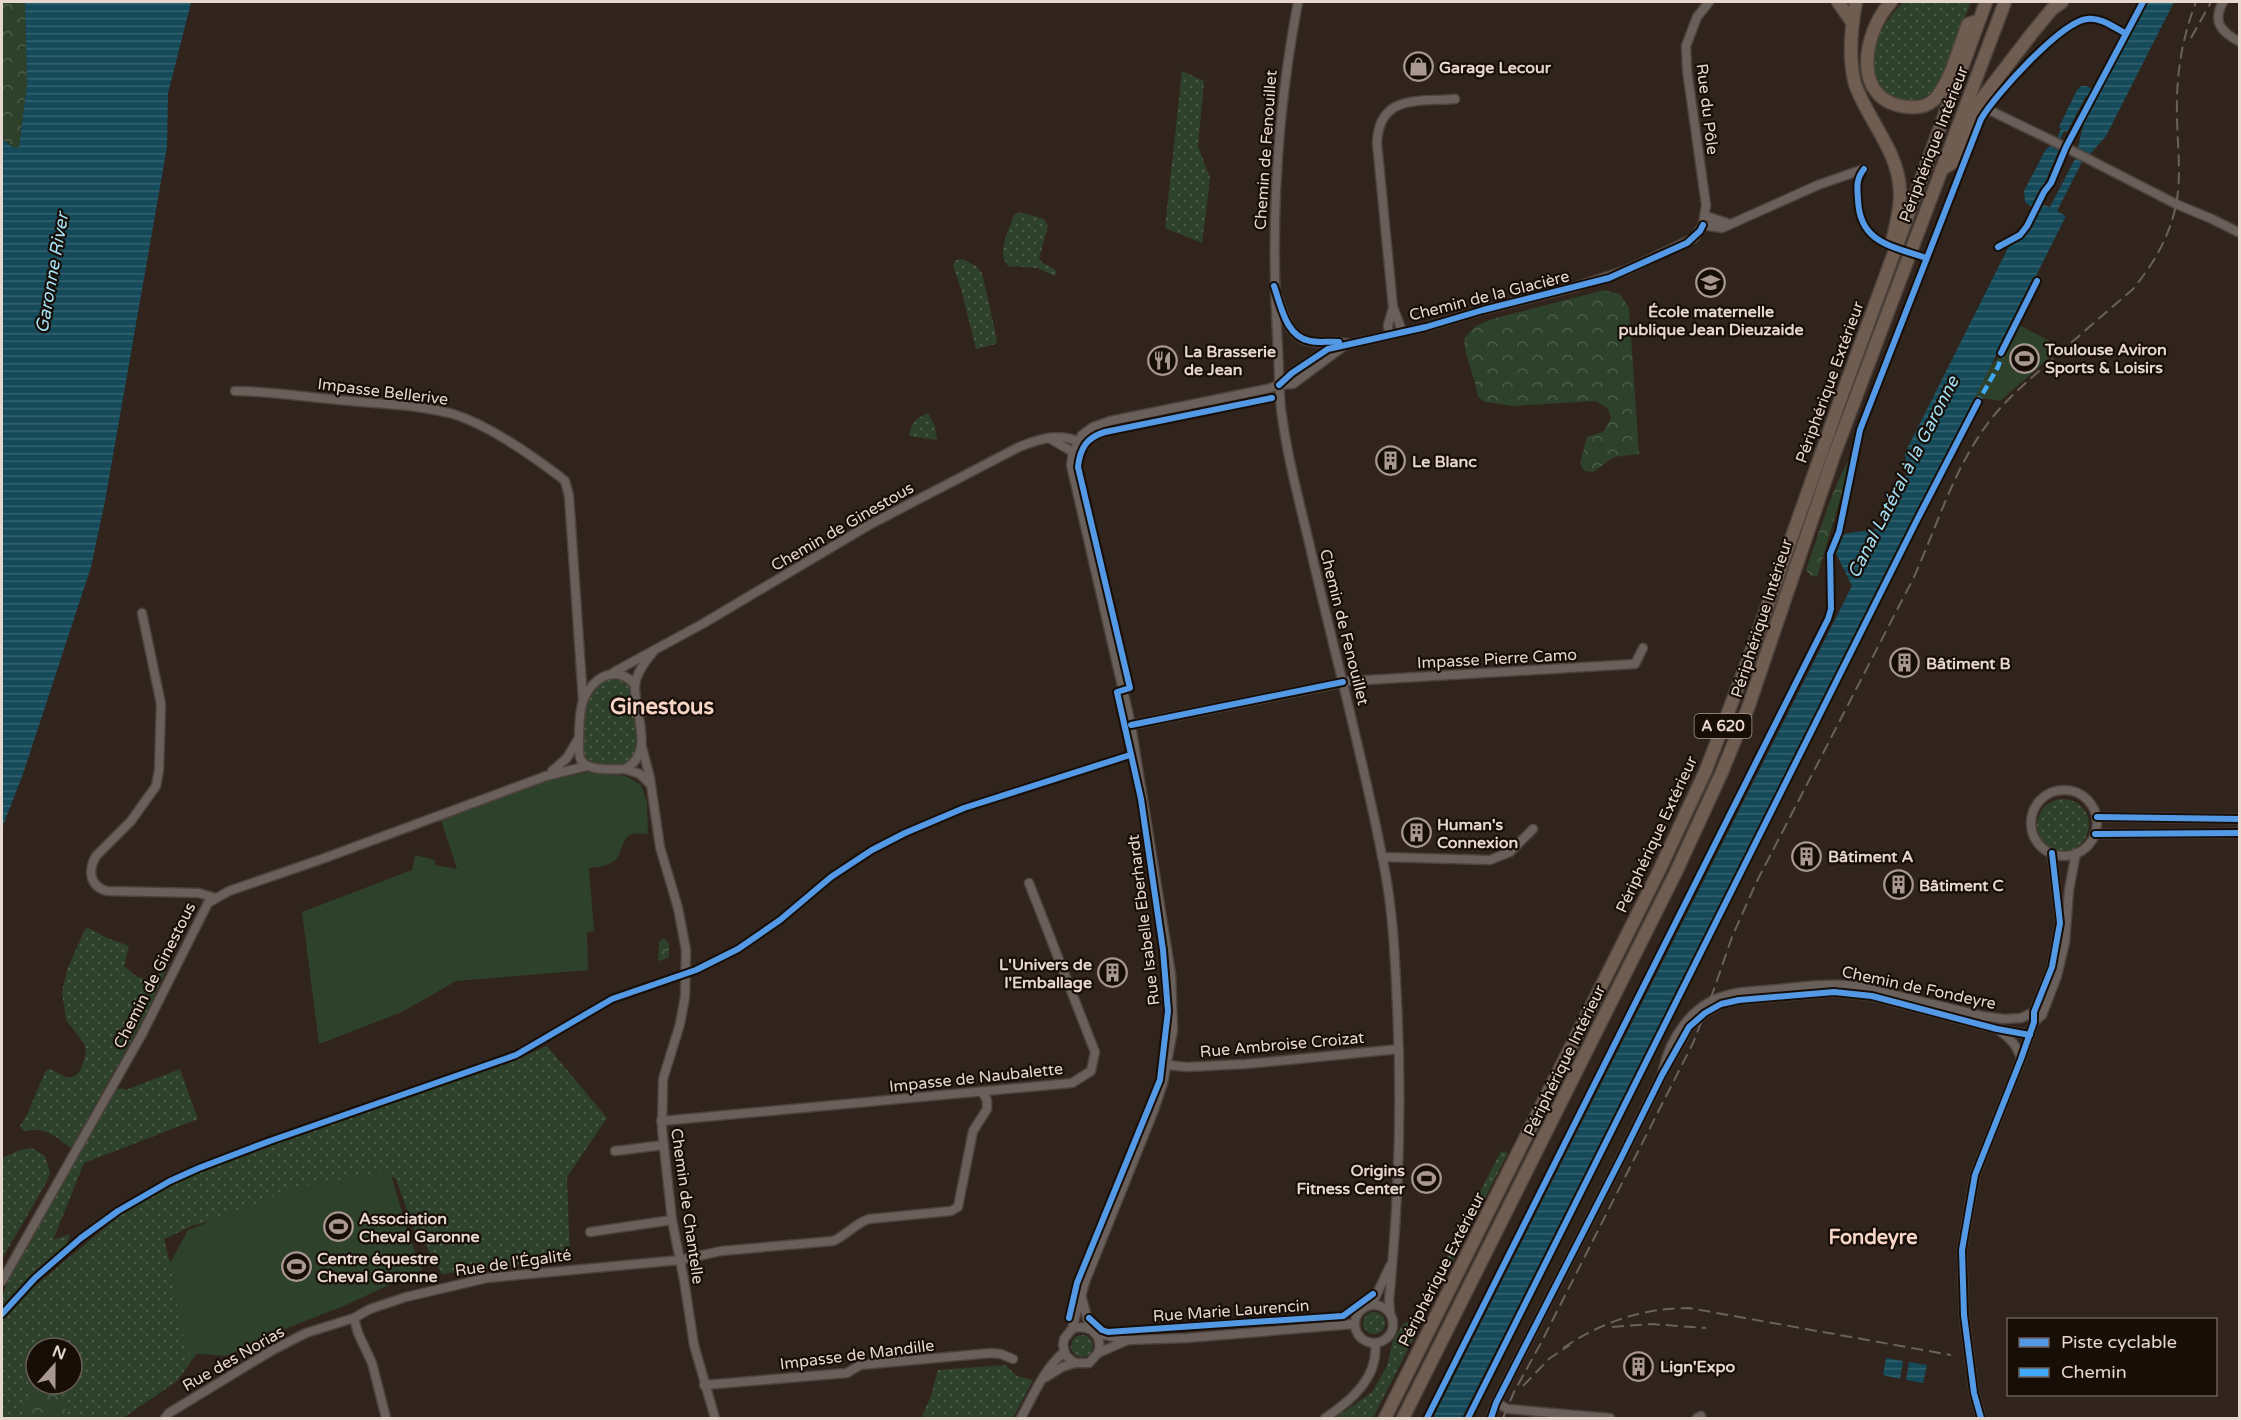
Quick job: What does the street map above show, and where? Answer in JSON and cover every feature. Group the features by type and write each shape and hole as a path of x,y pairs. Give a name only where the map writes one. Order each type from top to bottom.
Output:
{"highway":[{"path":"1838,2 1852,22"},
{"path":"1856,2 1852,22 1851,54 1855,84 1890,150 1899,175 1899,203 1886,277"},
{"path":"1891,2 1878,20 1867,60 1868,76 1877,93 1894,105 1906,107 1924,105 1932,101 1939,93 1968,24 1978,20"},
{"name":"Périphérique Extérieur","path":"1385,1419 1658,873 1706,770 1986,2"},
{"name":"Périphérique Intérieur","path":"1403,1419 1710,800 1748,708 1834,455 2005,2"},
{"path":"1941,170 1953,163 1967,124 1980,101 2052,9 2062,2"}],"street":[{"name":"Chemin de Fenouillet","path":"1298,2 1285,76 1274,206 1274,286 1279,385 1281,410 1295,484 1382,857 1393,926 1399,1049 1400,1155 1390,1313"},
{"name":"Rue du Pôle","path":"1705,221 1686,57 1689,35 1697,16 1709,2"},
{"path":"2223,2 2218,12 2221,29 2228,36 2240,42"},
{"path":"1402,332 1393,307 1377,131 1382,118 1396,104 1455,99"},
{"path":"1987,109 2176,204 2240,233"},
{"path":"1705,221 1717,229 1818,185 1864,168"},
{"name":"Chemin de la Glacière","path":"1279,385 1292,373 1328,349 1609,278 1687,243 1700,231 1705,221"},
{"path":"1274,286 1288,325 1297,336 1313,342 1348,343"},
{"path":"1389,334 1388,325 1393,307"},
{"path":"1077,441 1093,427 1102,423 1279,385"},
{"name":"Impasse Bellerive","path":"235,390 266,391 313,398 424,408 455,415 503,437 559,476 564,481 569,496 583,700"},
{"name":"Chemin de Ginestous","path":"587,766 581,760 579,753 579,736 583,700 596,682 869,525 1019,447 1048,438 1065,437 1077,441"},
{"path":"1048,438 1072,452"},
{"name":"Rue Isabelle Eberhardt","path":"1072,1329 1082,1294 1152,1116 1168,1065 1173,1030 1172,974 1131,725 1071,465 1072,452 1077,441"},
{"path":"142,613 161,704 156,786 131,821 96,856 92,862 91,878 94,884 106,891 199,893 214,898"},
{"name":"Impasse Pierre Camo","path":"1343,682 1635,664 1643,648"},
{"name":"Chemin de Ginestous","path":"635,685 642,667 655,650"},
{"path":"614,672 624,674 635,685 642,747 638,760 625,769"},
{"path":"582,676 590,682 596,682"},
{"path":"1131,725 1343,682"},
{"name":"Chemin de Ginestous","path":"546,776 567,758 579,736"},
{"name":"Chemin de Chantelle","path":"642,747 651,786 660,848 684,932 687,964 685,997 680,1024 663,1079 661,1121 663,1145 672,1220 694,1346 715,1419"},
{"name":"Chemin de Ginestous","path":"2,1281 142,1034 208,903 214,898 546,776 587,766 625,769"},
{"path":"625,769 640,774 651,786"},
{"path":"2063,789 2081,794 2089,800 2097,817 2095,834 2088,846 2076,853 2060,855 2052,853 2037,842 2031,824 2034,808 2046,795 2063,789"},
{"path":"2097,817 2240,819"},
{"path":"1382,857 1490,860 1510,852 1533,829"},
{"path":"2095,834 2240,832"},
{"path":"1981,1419 1974,1392 1964,1316 1962,1250 1975,1175 2030,1035 2034,1012 2052,967 2059,930 2059,906 2052,853"},
{"path":"2034,1022 2042,1015 2057,976 2065,942 2069,890 2076,853"},
{"name":"Impasse de Naubalette","path":"661,1121 1072,1083 1091,1071 1095,1052 1029,882"},
{"name":"Chemin de Fondeyre","path":"1662,1075 1665,1059 1684,1024 1693,1014 1710,1002 1733,993 1839,984 1857,986 1982,1016 2004,1019 2021,1018 2034,1012"},
{"name":"Chemin de Fondeyre","path":"1491,1419 1496,1403 1662,1075 1684,1036 1697,1019 1721,1004 1739,1000 1834,992 1853,993 2030,1035"},
{"name":"Chemin de Fondeyre","path":"1997,1029 2012,1040 2021,1059"},
{"name":"Rue Ambroise Croizat","path":"1168,1065 1187,1067 1246,1064 1399,1049"},
{"name":"Rue de l'Égalité","path":"354,1318 370,1309 406,1297 487,1278 680,1260 721,1251 833,1241 841,1238 859,1222 869,1219 955,1209 959,1202 973,1131 987,1109 987,1100 982,1092"},
{"path":"615,1151 663,1145"},
{"path":"590,1232 672,1220"},
{"name":"Chemin de Fenouillet","path":"1369,1305 1374,1300 1393,1261"},
{"path":"1043,1378 1062,1367 1075,1363 1089,1363 1098,1353 1100,1343 1093,1331 1082,1294"},
{"path":"1378,1305 1390,1313 1393,1325 1387,1337 1375,1343 1361,1338 1354,1324 1357,1314 1364,1307 1378,1305"},
{"path":"354,1318 358,1333 372,1363 386,1419"},
{"name":"Rue des Norias","path":"165,1419 169,1413 271,1351 306,1333 354,1318"},
{"name":"Rue Marie Laurencin","path":"1093,1331 1128,1340 1187,1338 1354,1324"},
{"path":"1075,1363 1064,1352 1064,1339 1072,1329 1084,1327 1093,1331"},
{"name":"Rue Marie Laurencin","path":"1098,1353 1128,1340"},
{"path":"1325,1419 1352,1398 1367,1378 1374,1364 1375,1343"},
{"path":"1022,1419 1043,1378 1056,1359 1064,1352"},
{"name":"Impasse de Mandille","path":"704,1385 847,1373 860,1365 991,1353 1013,1359"},
{"path":"1496,1403 1508,1409 1610,1419"},
{"name":"Chemin de Fondeyre","path":"1484,1419 1496,1403"}],"green space":[{"path":"2,2 25,2 27,85 19,147 15,148 2,139"},
{"path":"1904,2 1971,2 1939,84 1922,98 1913,101 1894,99 1885,94 1873,76 1872,67 1872,56 1879,35 1884,25"},
{"path":"1182,71 1204,81 1198,146 1210,178 1202,243 1165,228"},
{"path":"1020,212 1044,219 1048,226 1039,259 1056,271 1055,276 1037,268 1008,266 1003,248 1014,215"},
{"path":"963,259 976,266 982,273 996,344 976,349 953,265 956,260"},
{"path":"1604,290 1620,294 1629,308 1639,454 1614,457 1593,472 1584,471 1580,463 1587,437 1603,432 1611,418 1608,409 1596,401 1512,406 1485,402 1478,397 1464,338 1476,326 1492,319"},
{"name":"Toulouse Aviron Sports & Loisirs","path":"2019,325 2062,347 2000,401 1975,397 1991,365 2006,351"},
{"path":"928,413 935,426 937,440 909,436 915,422"},
{"path":"1853,456 1817,577 1810,575 1806,570 1827,509 1841,475"},
{"path":"617,676 631,685 640,746 638,752 624,766 599,766 587,763 582,746 585,706 592,691 598,685"},
{"path":"587,772 626,776 641,785 647,801 648,834 629,836 614,861 604,866 589,868 594,931 587,932 588,970 456,981 402,1012 319,1044 302,912 412,870 415,855 435,860 435,865 457,869 441,820 550,780"},
{"path":"2063,799 2073,801 2081,807 2087,815 2089,825 2087,835 2081,843 2073,849 2063,851 2053,849 2045,843 2039,835 2037,825 2039,815 2045,807 2053,801"},
{"path":"88,928 129,946 124,966 137,977 150,980 160,974 170,961 148,1011 71,1148 49,1133 39,1130 24,1131 20,1126 45,1072 49,1069 69,1078 81,1069 86,1053 85,1045 66,1020 62,992 67,970 85,929"},
{"path":"662,939 669,944 669,957 660,961 658,960 659,942"},
{"path":"547,1046 607,1118 567,1177 570,1259 442,1274 425,1244 418,1241 396,1179 389,1174 252,1213 194,1225 164,1239 170,1263 177,1273 202,1346 177,1381 123,1418 2,1418 2,1318 23,1296 126,1210 192,1174 283,1139 516,1060"},
{"path":"180,1069 198,1119 84,1163 53,1240 70,1234 67,1244 37,1270 2,1309 2,1295 12,1273 116,1090 122,1088 126,1090"},
{"path":"32,1148 45,1156 50,1173 2,1259 2,1158 20,1150"},
{"path":"1501,1151 1508,1153 1373,1418 1335,1418 1372,1392 1387,1366 1393,1340 1404,1323 1412,1324"},
{"name":"Centre équestre Cheval Garonne","path":"390,1171 409,1236 422,1270 226,1356 186,1353 170,1263 188,1230 301,1186"},
{"path":"1374,1312 1382,1315 1385,1323 1382,1331 1374,1334 1366,1331 1363,1323 1366,1315"},
{"path":"1082,1335 1090,1338 1093,1346 1090,1354 1082,1357 1074,1354 1071,1346 1074,1338"},
{"path":"1005,1365 1017,1376 1033,1380 1013,1418 921,1418 931,1396 938,1370"},
{"path":"28,1396 62,1396 66,1416 64,1418 26,1418 25,1406"}],"water":[{"name":"Garonne River","path":"25,2 191,3 168,93 167,147 105,501 91,567 23,774 2,828 2,139 14,148 19,147 27,85"},
{"path":"2147,2 2174,2 2106,136 2089,155 2086,154 2057,211 2066,216 1462,1418 1433,1418 1852,586 1836,553 1844,534 1881,528 1907,473 1905,453 2011,242 2027,234 2038,212 2025,202 2024,191 2046,149 2054,144 2061,129 2059,127 2077,90 2081,86 2086,86 2099,92","holes":["2086,96 2095,100 2083,126 2076,157 2050,207 2037,203 2059,150 2058,145 2064,131 2067,132"]},
{"path":"1886,1358 1903,1361 1900,1379 1883,1375"},
{"path":"1909,1362 1927,1365 1923,1383 1906,1380"}],"railway":[{"path":"1503,1418 1514,1392 1693,1043 1732,937 1756,883 1913,579 1953,484 1972,448 1990,421 2012,396 2132,290 2147,271 2165,240 2178,194 2179,71 2187,29 2196,2"},
{"path":"2191,38 2211,2"},
{"path":"1563,1348 1623,1318 1655,1311 1689,1308 1951,1355"},
{"path":"1612,1327 1651,1324 1706,1328"},
{"path":"1523,1386 1550,1358 1570,1345"}],"marked path":[{"path":"1976,405 1998,367 2004,349"}],"cycle path":[{"path":"1998,247 2020,235 2027,226 2143,2"},
{"path":"1427,1418 1828,619 1831,609 1830,554 1839,532 1860,430 1981,119 2030,61 2061,33 2076,23 2087,19 2097,20 2125,33"},
{"path":"1864,169 1857,187 1860,214 1864,225 1871,234 1890,246 1926,258"},
{"path":"1279,385 1292,373 1328,349 1426,327 1609,278 1687,243 1703,225"},
{"path":"2001,353 2037,281"},
{"path":"1274,286 1282,311 1295,334 1310,341 1339,342"},
{"path":"1069,1318 1077,1283 1160,1080 1168,1011 1163,950 1141,799 1117,692 1130,688 1078,467 1079,460 1089,440 1105,432 1272,398"},
{"path":"1468,1418 1978,402"},
{"path":"1131,725 1343,682"},
{"path":"2,1314 35,1278 81,1238 118,1211 170,1181 270,1141 516,1055 612,999 696,970 738,949 780,920 831,877 872,850 905,833 964,808 1130,755"},
{"path":"2097,817 2240,819"},
{"path":"2095,834 2240,833"},
{"path":"1981,1418 1974,1393 1964,1315 1962,1250 1975,1175 2021,1059 2034,1022 2034,1012 2052,967 2060,923 2052,853"},
{"path":"1491,1418 1496,1403 1662,1075 1689,1027 1705,1013 1721,1004 1739,1000 1834,992 1872,996 1997,1029 2030,1035"},
{"path":"1089,1318 1102,1330 1108,1332 1343,1316 1373,1294"}],"place":[{"name":"Garage Lecour","path":"1418,67"},
{"name":"École maternelle publique Jean Dieuzaide","path":"1711,283"},
{"name":"Toulouse Aviron Sports & Loisirs","path":"2024,358"},
{"name":"La Brasserie de Jean","path":"1163,360"},
{"name":"Le Blanc","path":"1391,461"},
{"name":"Bâtiment B","path":"1905,663"},
{"name":"Human's Connexion","path":"1416,833"},
{"name":"Bâtiment A","path":"1807,856"},
{"name":"Bâtiment C","path":"1898,885"},
{"name":"L'Univers de l'Emballage","path":"1113,973"},
{"name":"Origins Fitness Center","path":"1426,1179"},
{"name":"Association Cheval Garonne","path":"338,1227"},
{"name":"Centre équestre Cheval Garonne","path":"296,1267"},
{"name":"Lign'Expo","path":"1639,1366"}],"district":[{"name":"Ginestous","path":"662,706"},
{"name":"Fondeyre","path":"1873,1237"}],"water label":[{"name":"Canal Latéral à la Garonne","path":"1903,477"}]}
